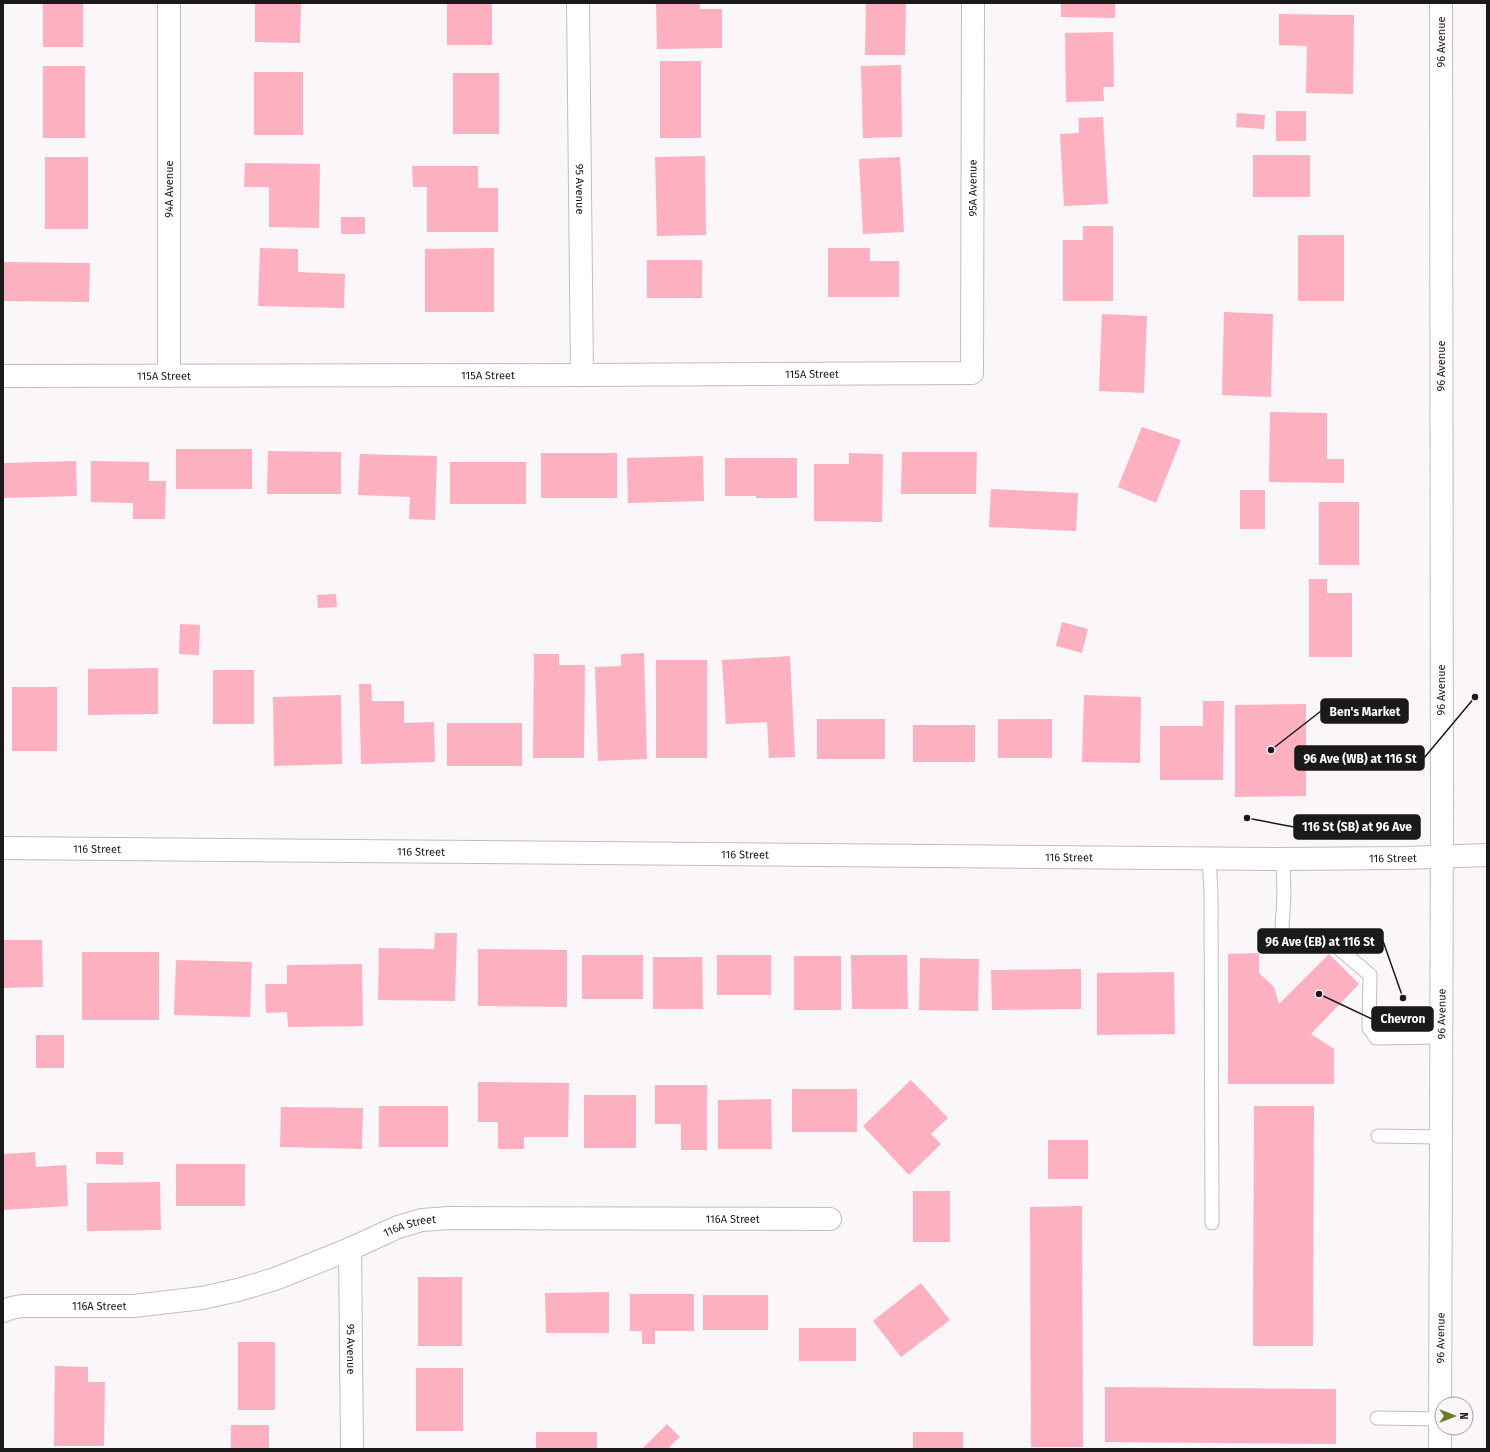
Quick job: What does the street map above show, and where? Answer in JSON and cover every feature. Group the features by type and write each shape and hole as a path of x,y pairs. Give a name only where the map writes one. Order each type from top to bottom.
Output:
{"street":[{"name":"94A Avenue","path":"169,3 169,376"},
{"name":"95 Avenue","path":"578,3 582,375"},
{"name":"95A Avenue","path":"972,373 973,3"},
{"name":"96 Avenue","path":"1440,1396 1441,3"},
{"name":"115A Street","path":"3,376 972,373"},
{"name":"116 Street","path":"3,848 1209,859 1487,855"},
{"name":"116A Street","path":"3,1311 22,1306 134,1306 202,1298 238,1290 275,1279 350,1249 398,1227 422,1220 449,1218 830,1219"},
{"name":"95 Avenue","path":"350,1249 352,1449"},
{"name":"96 Avenue","path":"1440,1436 1440,1449"}],"lane":[{"path":"1209,859 1211,900 1212,1223"},
{"path":"1283,859 1284,894 1282,929 1292,945 1335,944 1370,975 1369,1028 1376,1038 1441,1037"},
{"path":"1378,1136 1441,1137"},
{"path":"1377,1418 1434,1419"}],"building":[{"path":"43,3 83,3 83,47 43,47"},
{"path":"255,3 301,3 300,43 255,42"},
{"path":"447,3 492,3 492,45 447,45"},
{"path":"656,3 700,3 700,9 722,9 722,48 657,49"},
{"path":"866,3 906,3 905,55 865,55"},
{"path":"1061,3 1115,3 1115,18 1061,17"},
{"path":"1279,14 1354,15 1353,94 1306,93 1307,46 1279,45"},
{"path":"1113,32 1114,87 1103,87 1104,101 1066,102 1065,33"},
{"path":"660,61 701,61 701,138 660,138"},
{"path":"901,65 902,137 863,138 861,66"},
{"path":"43,66 85,66 85,138 43,138"},
{"path":"254,72 303,72 303,135 254,135"},
{"path":"453,73 499,73 499,134 453,134"},
{"path":"1276,111 1306,111 1306,141 1276,141"},
{"path":"1237,113 1265,115 1264,129 1236,127"},
{"path":"1103,117 1108,204 1064,206 1060,134 1079,133 1079,118"},
{"path":"1253,155 1310,155 1310,197 1253,197"},
{"path":"705,156 706,235 657,236 655,157"},
{"path":"45,157 88,157 88,229 45,229"},
{"path":"900,157 904,232 863,234 859,159"},
{"path":"245,163 320,164 319,228 269,227 269,187 244,187"},
{"path":"412,166 478,166 478,188 498,188 498,232 427,232 427,187 413,187"},
{"path":"341,217 365,217 365,234 341,234"},
{"path":"1083,226 1113,226 1113,301 1063,301 1063,240 1083,240"},
{"path":"1298,235 1344,235 1344,301 1298,301"},
{"path":"260,248 298,249 298,272 345,274 344,308 258,306"},
{"path":"494,248 494,312 425,312 425,249"},
{"path":"828,248 870,248 870,261 899,261 899,297 828,297"},
{"path":"647,260 702,260 702,298 647,298"},
{"path":"3,262 90,263 89,302 3,301"},
{"path":"1224,312 1273,314 1271,397 1222,395"},
{"path":"1102,314 1147,316 1144,393 1099,391"},
{"path":"1270,412 1327,413 1327,459 1344,459 1344,483 1269,482"},
{"path":"1142,427 1181,440 1156,503 1118,487"},
{"path":"176,449 252,449 252,489 176,489"},
{"path":"268,451 341,452 341,494 267,494"},
{"path":"902,452 977,452 976,494 901,494"},
{"path":"541,453 617,453 617,498 541,498"},
{"path":"849,453 883,454 882,522 814,521 814,464 849,464"},
{"path":"360,454 437,456 435,520 409,519 410,497 358,495"},
{"path":"703,456 704,501 628,503 627,458"},
{"path":"725,458 797,458 797,498 725,496"},
{"path":"76,461 77,496 4,498 3,463"},
{"path":"91,461 149,462 149,481 166,481 165,519 133,519 133,503 91,502"},
{"path":"450,462 526,462 526,504 450,504"},
{"path":"991,489 1078,493 1076,531 989,527"},
{"path":"1240,490 1265,490 1265,529 1240,529"},
{"path":"1319,502 1359,502 1359,565 1319,565"},
{"path":"1309,579 1327,579 1327,593 1352,593 1352,657 1309,657"},
{"path":"336,594 337,607 318,608 317,595"},
{"path":"1062,622 1088,629 1082,653 1056,646"},
{"path":"180,624 200,625 199,655 179,654"},
{"path":"644,653 647,759 598,761 595,667 621,666 621,654"},
{"path":"534,654 559,654 559,665 585,665 584,758 533,758"},
{"path":"790,656 795,757 769,758 767,722 726,724 722,660"},
{"path":"656,660 707,660 707,758 656,758"},
{"path":"158,668 158,714 88,715 88,669"},
{"path":"213,670 254,670 254,724 213,724"},
{"path":"359,684 371,684 372,701 404,701 404,723 434,722 435,762 361,764"},
{"path":"12,687 57,687 57,751 12,751"},
{"path":"341,695 342,764 274,766 273,697"},
{"path":"1084,695 1141,697 1140,763 1082,762"},
{"path":"1203,701 1224,701 1223,780 1160,780 1160,726 1203,726"},
{"path":"1306,704 1306,796 1235,797 1235,705"},
{"path":"817,719 885,719 885,759 817,759"},
{"path":"998,719 1052,719 1052,758 998,758"},
{"path":"447,723 522,723 522,766 447,766"},
{"path":"913,725 975,725 975,762 913,762"},
{"path":"435,933 457,933 455,1001 378,1000 379,948 434,949"},
{"path":"3,940 42,940 43,987 3,988"},
{"path":"478,949 567,950 567,1007 478,1006"},
{"path":"82,952 159,952 159,1020 82,1020"},
{"path":"1259,953 1259,973 1274,987 1279,1004 1329,954 1359,984 1311,1034 1334,1049 1334,1084 1228,1084 1228,954"},
{"path":"582,955 643,955 643,999 582,999"},
{"path":"717,955 771,955 771,995 717,995"},
{"path":"851,955 907,955 908,1009 852,1009"},
{"path":"794,956 841,956 841,1010 794,1010"},
{"path":"653,957 702,957 703,1009 653,1009"},
{"path":"920,958 979,959 978,1011 919,1010"},
{"path":"176,960 252,962 250,1017 174,1015"},
{"path":"362,964 363,1026 288,1027 287,1012 266,1013 265,984 287,984 287,965"},
{"path":"1081,969 1081,1009 992,1010 991,970"},
{"path":"1174,972 1175,1034 1097,1035 1097,973"},
{"path":"36,1035 64,1035 64,1068 36,1068"},
{"path":"911,1080 948,1118 931,1134 941,1144 909,1175 863,1126"},
{"path":"478,1082 569,1083 568,1137 524,1137 524,1149 498,1149 498,1122 478,1122"},
{"path":"655,1085 707,1085 707,1150 681,1150 681,1124 655,1124"},
{"path":"792,1089 857,1089 857,1132 792,1132"},
{"path":"584,1095 636,1095 636,1148 584,1148"},
{"path":"771,1099 772,1149 718,1149 718,1100"},
{"path":"379,1106 448,1106 448,1147 379,1147"},
{"path":"1254,1106 1314,1106 1313,1346 1253,1346"},
{"path":"281,1107 363,1108 362,1149 280,1147"},
{"path":"1048,1140 1088,1140 1088,1179 1048,1179"},
{"path":"35,1152 36,1167 66,1165 68,1206 3,1210 3,1154"},
{"path":"96,1152 123,1152 123,1165 96,1164"},
{"path":"176,1164 245,1164 245,1206 176,1206"},
{"path":"160,1182 161,1230 87,1231 87,1183"},
{"path":"913,1191 950,1191 950,1242 913,1242"},
{"path":"1082,1206 1083,1447 1031,1447 1030,1207"},
{"path":"418,1277 462,1277 462,1346 418,1346"},
{"path":"921,1283 950,1320 901,1357 873,1321"},
{"path":"609,1292 609,1333 546,1333 545,1293"},
{"path":"630,1294 694,1294 694,1331 655,1331 655,1344 642,1344 642,1331 630,1331"},
{"path":"703,1295 768,1295 768,1330 703,1330"},
{"path":"799,1328 856,1328 856,1361 799,1361"},
{"path":"238,1342 275,1342 275,1410 238,1410"},
{"path":"55,1366 88,1367 88,1382 105,1382 104,1446 54,1446"},
{"path":"416,1368 463,1368 463,1431 416,1431"},
{"path":"1105,1387 1336,1389 1336,1444 1105,1442"},
{"path":"667,1424 680,1437 669,1447 671,1449 642,1449"},
{"path":"231,1425 269,1425 269,1449 231,1449"},
{"path":"536,1432 597,1432 597,1449 536,1449"},
{"path":"913,1432 963,1432 963,1449 913,1449"}],"place":[{"name":"96 Ave (WB) at 116 St","path":"1475,697"},
{"name":"Ben's Market","path":"1271,750"},
{"name":"116 St (SB) at 96 Ave","path":"1247,818"},
{"name":"Chevron","path":"1319,994"},
{"name":"96 Ave (EB) at 116 St","path":"1403,998"}]}
